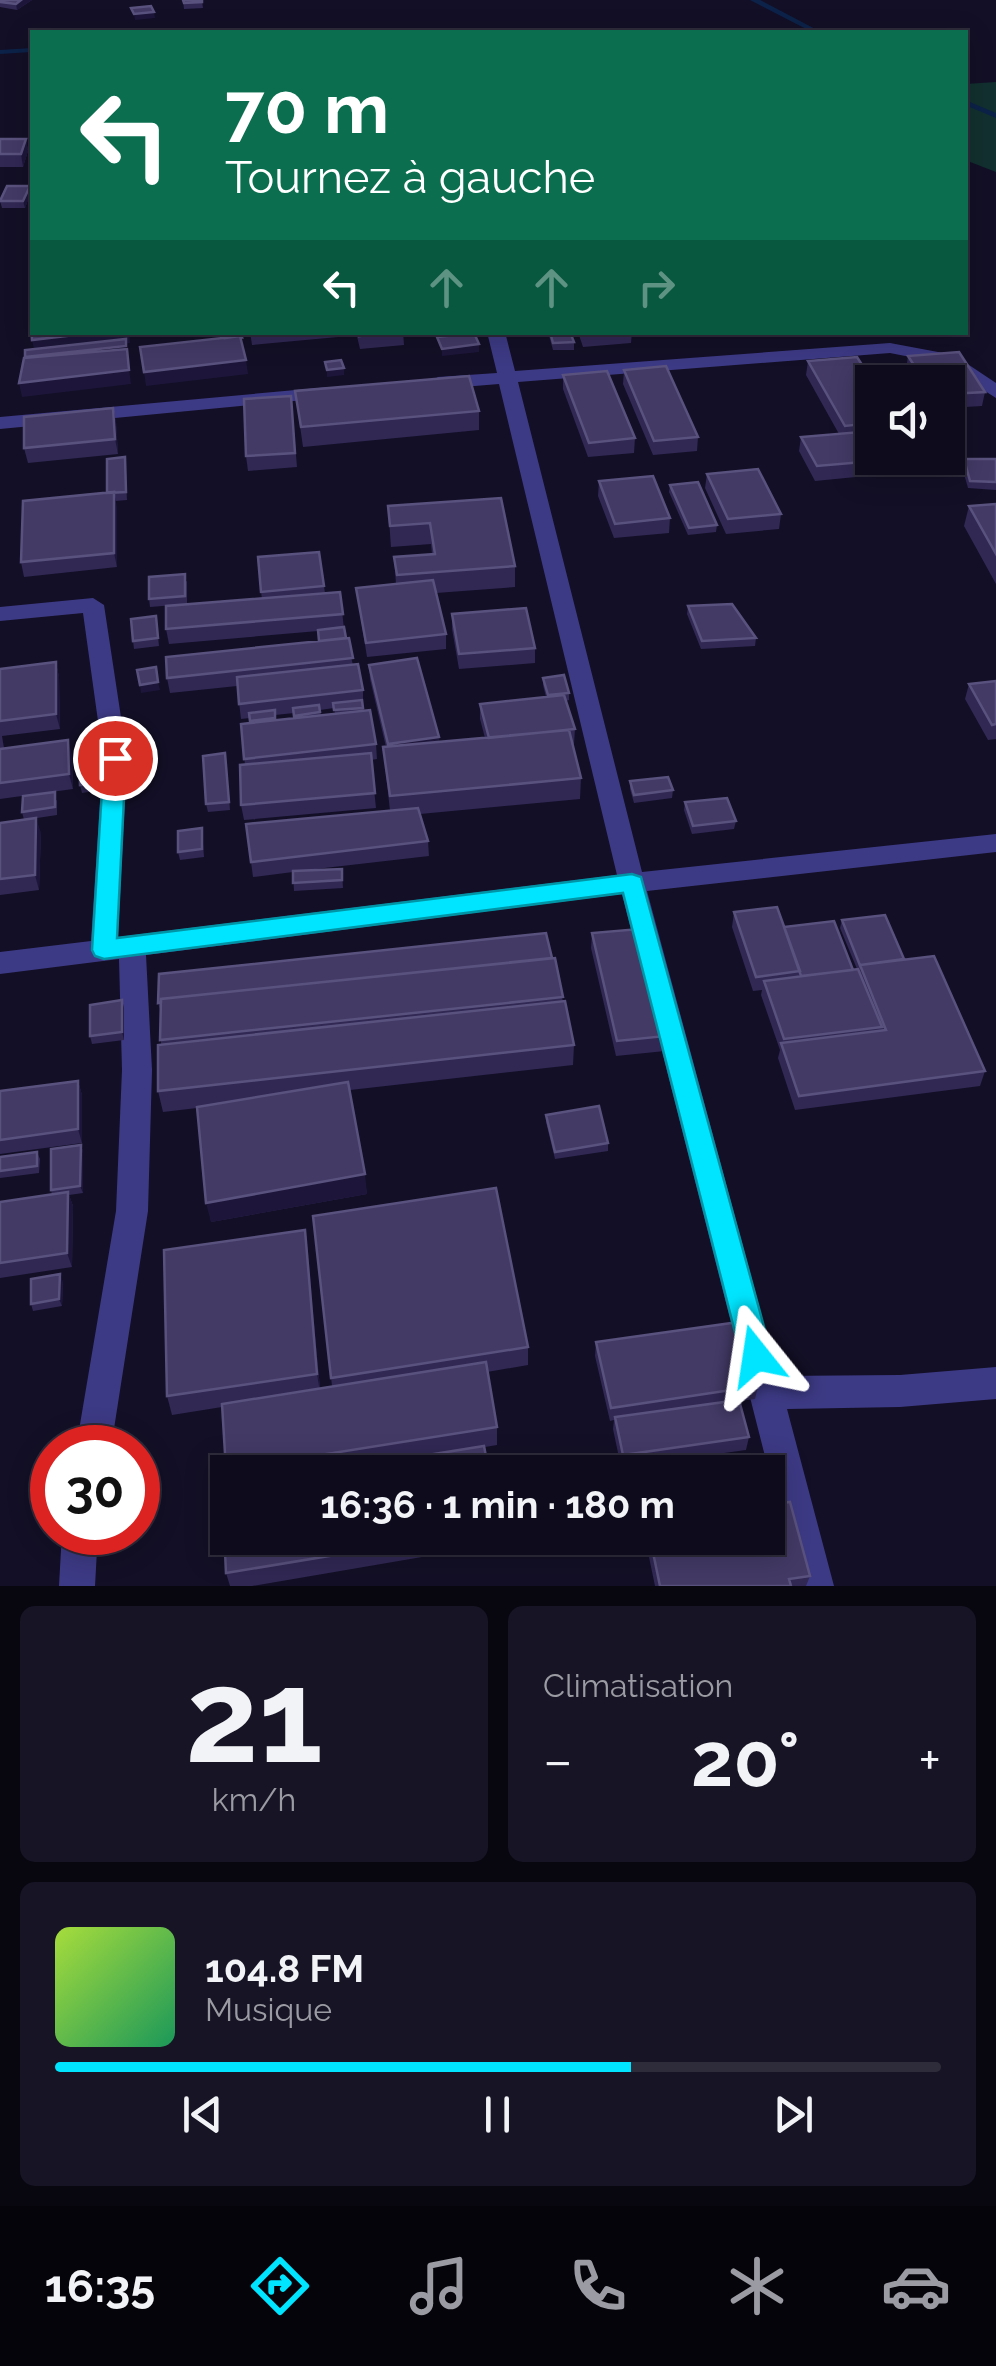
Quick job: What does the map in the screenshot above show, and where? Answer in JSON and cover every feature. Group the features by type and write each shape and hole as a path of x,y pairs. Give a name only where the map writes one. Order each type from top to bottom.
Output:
{"street":[{"path":"497,335 632,883 816,1586"},
{"path":"408,385 890,348 929,350 948,356 996,392"},
{"path":"0,422 350,390"},
{"path":"0,614 92,605 115,758 118,948 137,1070 132,1211 97,1425"},
{"path":"0,963 632,883 996,842"},
{"path":"766,1393 996,1383"},
{"path":"77,1586 79,1555"}],"green space":[{"path":"996,82 996,172 968,161 968,84"}],"building":[{"path":"151,6 154,12 134,14 131,8"},
{"path":"0,139 26,139 21,154 0,154"},
{"path":"7,186 30,186 23,201 0,201"},
{"path":"32,335 74,335 32,340"},
{"path":"475,335 479,344 442,349 437,337"},
{"path":"551,335 571,335 574,342 553,343"},
{"path":"240,336 246,360 144,372 140,347"},
{"path":"126,339 126,346 25,357 25,350"},
{"path":"127,349 129,370 19,383 24,358"},
{"path":"959,352 985,392 965,393 965,365 914,365 908,356"},
{"path":"857,357 862,365 855,365 855,425 845,426 808,361"},
{"path":"341,360 344,368 327,370 325,362"},
{"path":"666,366 698,437 654,441 624,370"},
{"path":"607,371 635,438 589,443 563,375"},
{"path":"469,376 479,411 301,427 295,391"},
{"path":"291,396 295,453 246,456 244,399"},
{"path":"113,408 115,439 24,448 24,417"},
{"path":"855,432 855,463 817,466 801,437"},
{"path":"125,457 126,492 107,493 107,459"},
{"path":"965,459 996,459 996,482 970,481"},
{"path":"758,469 781,514 728,519 707,474"},
{"path":"653,476 670,518 615,524 599,481"},
{"path":"698,482 717,525 689,528 670,485"},
{"path":"114,492 114,553 21,562 23,501"},
{"path":"501,498 515,566 397,575 394,557 435,554 430,523 390,526 388,506"},
{"path":"996,504 996,554 969,506"},
{"path":"319,552 324,586 261,592 258,557"},
{"path":"185,574 185,596 149,599 149,577"},
{"path":"433,580 446,634 366,643 356,588"},
{"path":"340,592 343,614 166,629 166,606"},
{"path":"732,604 756,638 702,641 688,606"},
{"path":"526,608 535,648 459,654 452,614"},
{"path":"156,616 158,638 133,641 131,619"},
{"path":"344,627 346,638 319,641 318,630"},
{"path":"349,638 353,658 167,678 166,657"},
{"path":"417,658 439,737 388,744 369,665"},
{"path":"56,662 56,714 0,721 0,669"},
{"path":"358,664 363,690 239,704 237,677"},
{"path":"156,667 158,682 140,685 137,670"},
{"path":"564,675 569,693 548,695 543,678"},
{"path":"996,681 996,724 992,725 969,684"},
{"path":"564,695 575,729 489,738 480,704"},
{"path":"362,700 363,708 334,710 333,703"},
{"path":"319,705 320,712 294,716 293,708"},
{"path":"275,710 275,718 250,721 249,713"},
{"path":"370,710 376,744 244,759 241,724"},
{"path":"569,730 581,778 390,796 383,747"},
{"path":"68,740 69,774 0,783 0,749"},
{"path":"105,742 106,782 80,785 79,746"},
{"path":"225,753 229,802 206,804 203,756"},
{"path":"371,753 375,793 241,805 240,765"},
{"path":"668,777 673,790 634,795 630,781"},
{"path":"55,792 55,807 22,812 23,796"},
{"path":"727,798 736,821 693,826 685,802"},
{"path":"418,808 428,841 251,862 246,824"},
{"path":"36,818 35,875 0,879 0,823"},
{"path":"202,828 202,849 178,852 178,831"},
{"path":"342,869 342,880 293,883 293,871"},
{"path":"777,907 800,971 756,977 734,912"},
{"path":"885,915 904,959 860,965 861,968 842,920"},
{"path":"834,921 853,970 801,976 784,927"},
{"path":"639,929 666,1036 617,1041 592,933"},
{"path":"546,933 552,958 161,999 158,1003 159,974"},
{"path":"934,956 985,1071 799,1096 781,1043 886,1030 860,965"},
{"path":"555,958 563,997 160,1040 161,999"},
{"path":"858,969 882,1027 784,1039 764,981"},
{"path":"122,1000 122,1032 90,1036 90,1005"},
{"path":"565,1001 574,1045 158,1091 158,1045"},
{"path":"78,1081 78,1129 0,1140 0,1091"},
{"path":"348,1082 365,1174 206,1203 197,1107"},
{"path":"599,1106 608,1143 555,1152 546,1115"},
{"path":"81,1145 80,1186 51,1190 51,1149"},
{"path":"37,1152 37,1166 0,1171 0,1157"},
{"path":"496,1188 528,1347 331,1378 313,1216"},
{"path":"68,1192 67,1253 0,1263 0,1202"},
{"path":"305,1230 317,1374 167,1396 164,1250"},
{"path":"60,1274 59,1299 31,1304 31,1279"},
{"path":"739,1322 758,1386 611,1408 596,1342"},
{"path":"486,1362 497,1427 321,1455 225,1455 222,1404"},
{"path":"739,1400 749,1437 623,1455 615,1417"},
{"path":"484,1446 486,1455 428,1455"},
{"path":"790,1502 810,1576 789,1579 791,1586 660,1586 654,1555 785,1555 785,1503"},
{"path":"225,1555 335,1555 226,1573"}],"waterway":[{"path":"754,0 813,30"},
{"path":"0,52 30,50"},
{"path":"968,103 996,116"}],"route":[{"path":"115,758 104,950 632,883 756,1356"}]}
